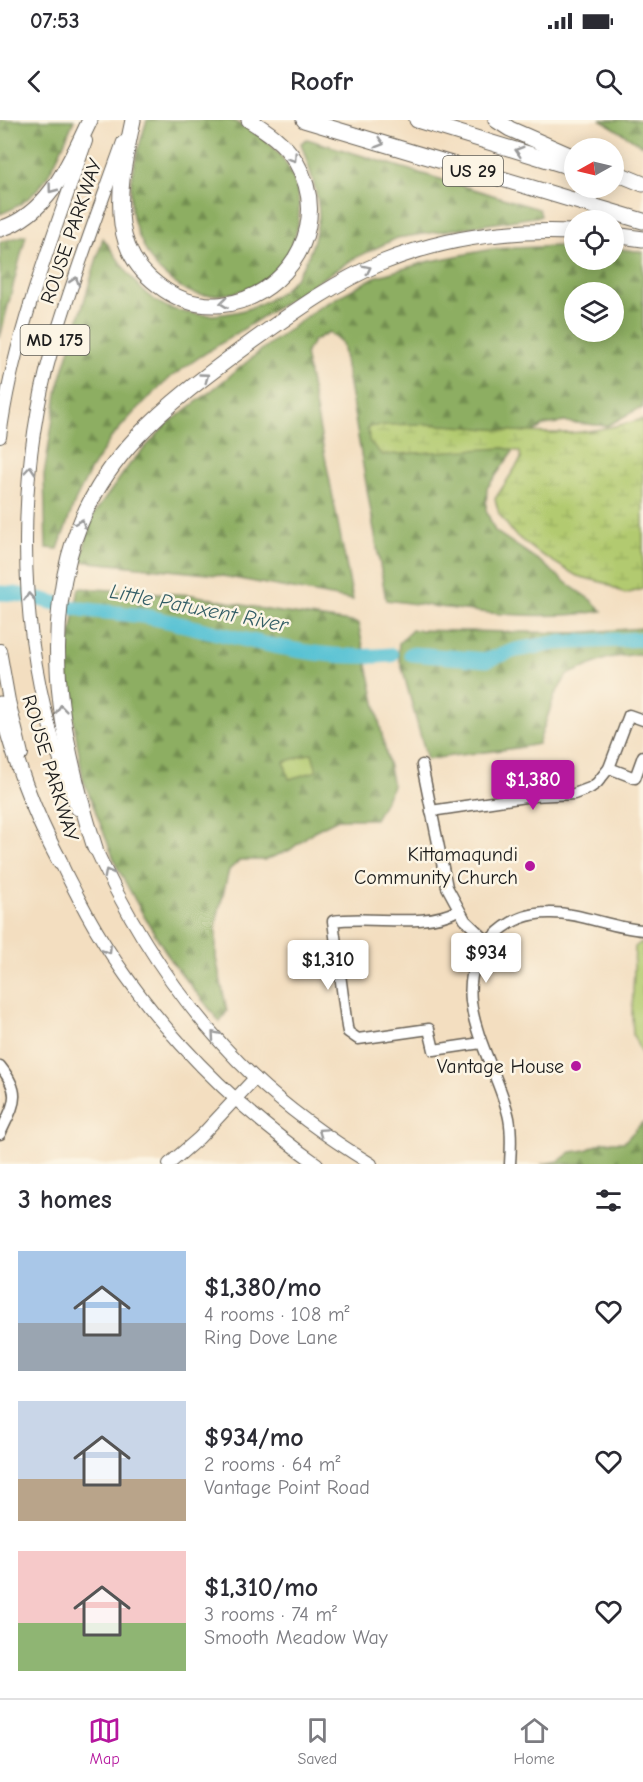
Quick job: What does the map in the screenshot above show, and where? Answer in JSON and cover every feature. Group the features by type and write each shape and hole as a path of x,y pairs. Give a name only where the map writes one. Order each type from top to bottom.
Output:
{"highway":[{"path":"0,229 18,222 49,194 92,120"},
{"path":"132,120 121,188 122,225 131,255 151,280 164,290 179,298 212,304 243,300 260,293 273,284 298,257 309,221 307,187 296,161 274,136 249,120"},
{"name":"US 29","path":"304,120 643,221"},
{"name":"US 29","path":"417,120 564,165"},
{"path":"496,120 510,129 564,153"},
{"path":"624,177 643,186"},
{"path":"624,181 643,186"},
{"path":"94,848 63,727 59,690 58,628 64,579 75,537 97,490 126,447 170,403 287,317 322,293 380,263 417,251 487,236 564,232"},
{"path":"624,236 643,239"},
{"path":"0,704 22,780 40,825 60,862"}],"main road":[{"name":"ROUSE PARKWAY","path":"0,437 19,343 92,120"},
{"name":"ROUSE PARKWAY","path":"132,120 61,320 43,386 31,465 27,571 35,658 50,730 77,810 94,848 135,924 172,982 199,1016 255,1078 317,1128 371,1164"},
{"name":"ROUSE PARKWAY","path":"0,650 18,740 60,862 84,909 122,971 173,1034 236,1099 317,1164"},
{"path":"169,1164 199,1138 255,1078"}],"street":[{"path":"431,811 532,796 574,795 590,789 609,768 629,715 643,720"},
{"path":"609,768 635,778 643,756"},
{"path":"422,765 443,875 458,910 488,942"},
{"path":"458,910 445,916 416,920 350,918 333,921 346,1027 348,1032 358,1039 429,1029 434,1050 481,1043"},
{"path":"510,1164 510,1120 481,1043 472,1011 475,967 488,942 498,932 520,918 547,913 560,913 643,930"},
{"path":"0,1066 12,1082 15,1095 12,1109 0,1134"}],"green space":[{"path":"0,120 74,120 44,182 31,196 0,214"},
{"path":"147,120 229,120 254,132 275,149 289,168 297,190 299,212 296,233 288,254 274,271 256,284 233,293 208,295 183,289 154,265 137,231 132,215 131,199 131,184 137,153"},
{"path":"601,120 643,120 643,146"},
{"path":"307,139 539,209 541,216 397,238 353,259 201,356 171,377 111,438 91,469 75,501 58,549 46,548 44,475 58,388 103,238 136,283 149,296 166,306 185,313 228,314 248,309 268,300 285,289 298,274 309,254 316,232 319,214 317,196 301,143"},
{"path":"26,235 0,337 0,242"},
{"path":"564,246 564,270 624,270 624,249 643,252 643,408 607,426 565,422 544,425 521,440 487,488 486,510 495,531 541,562 602,611 548,616 521,615 467,611 386,600 342,343 329,332 313,341 305,354 353,600 217,575 81,561 91,518 130,464 166,425 320,307 375,277 426,262 492,249"},
{"path":"643,419 643,589 625,594 605,583 577,576 537,552 514,534 499,514 495,499 521,459 520,452 504,448 382,455 369,441 368,427 415,424 567,433 600,429"},
{"path":"79,588 193,595 273,611 358,623 393,786 375,819 338,819 314,831 290,850 265,860 240,860 229,870 216,923 216,958 227,1011 220,1022 172,962 144,916 117,867 83,779 66,663"},
{"path":"643,628 643,655 608,658 567,675 555,695 538,744 427,760 398,653 399,643 412,630 574,633"},
{"path":"312,753 317,771 289,779 284,762"},
{"path":"643,943 643,1057 633,1035 632,1013 635,947"},
{"path":"643,1122 643,1164 541,1164 559,1161 571,1152 586,1150 604,1142 624,1142"}],"waterway":[{"name":"Little Patuxent River","path":"0,593 10,593 81,609 148,617 244,640 303,651 333,655 391,655"},
{"name":"Little Patuxent River","path":"411,654 487,660 516,650 555,643 643,639"}],"place":[{"name":"Kittamaqundi Community Church","path":"530,866"},
{"name":"Vantage House","path":"576,1066"}]}
